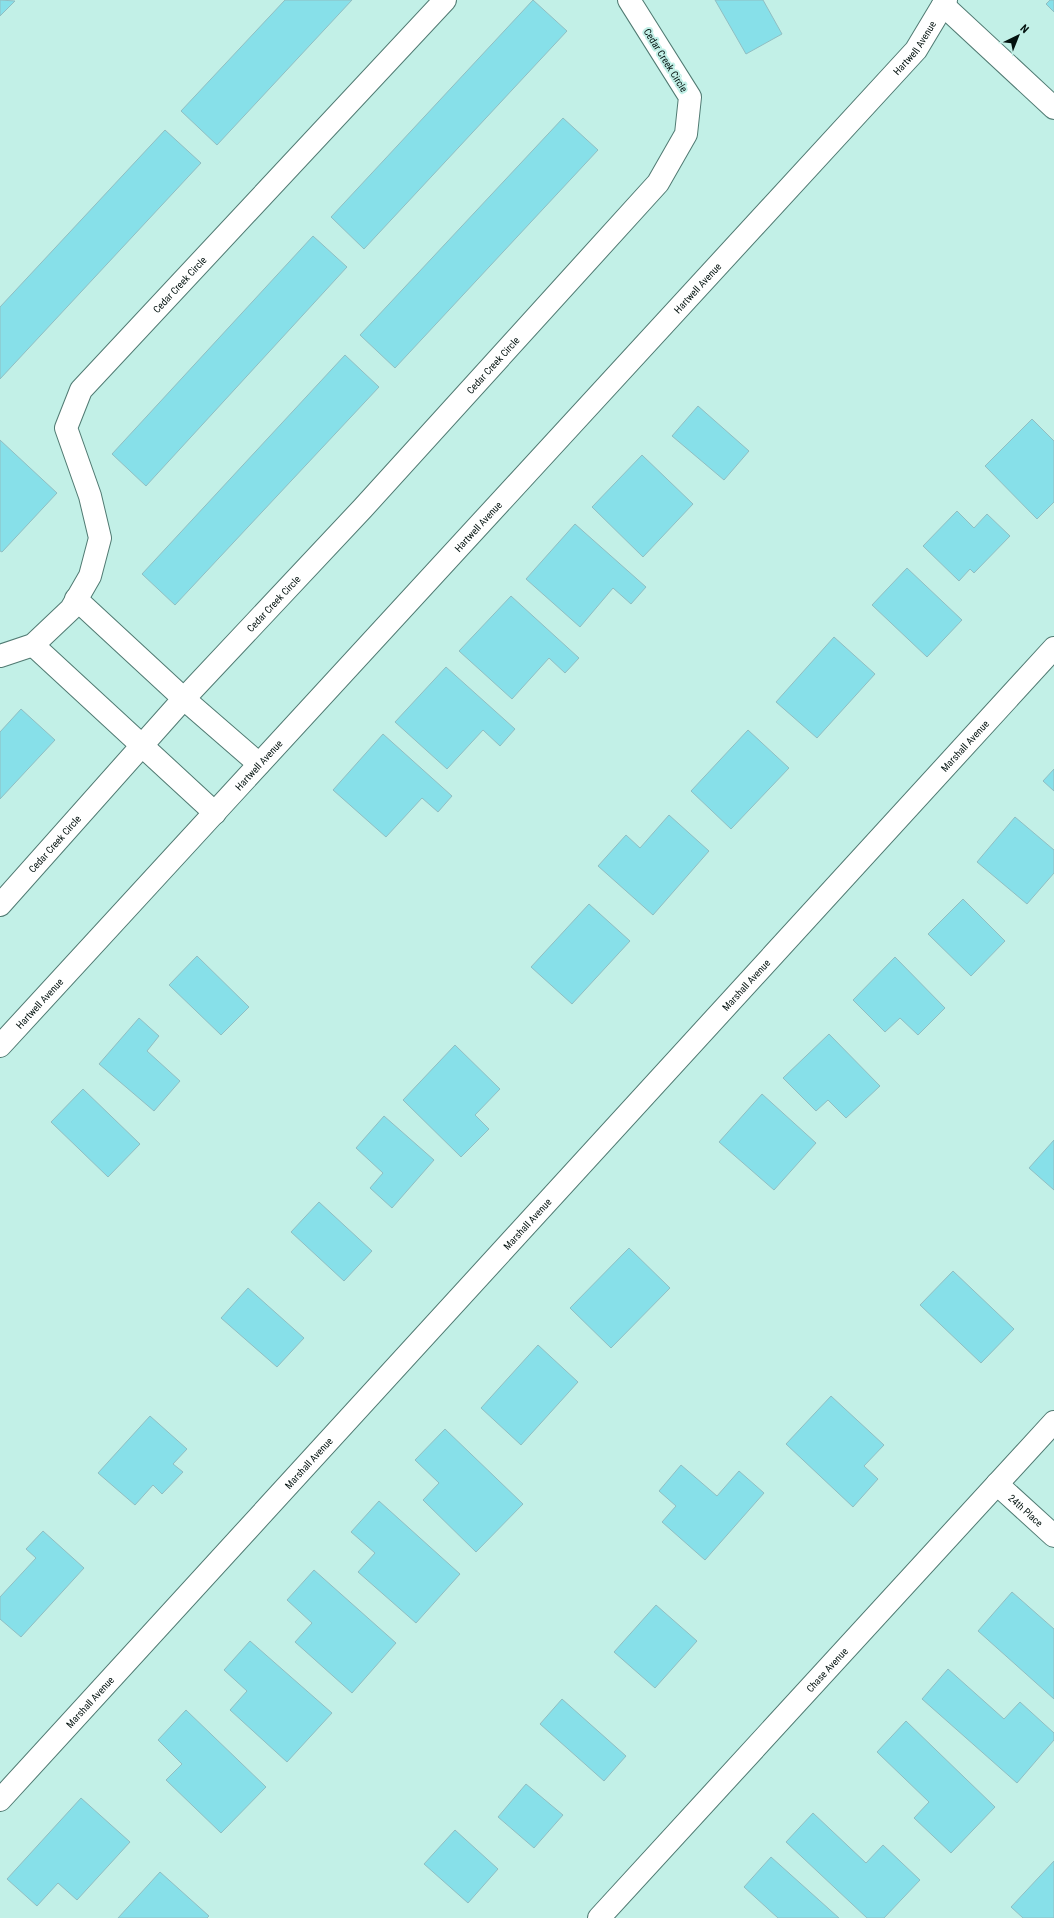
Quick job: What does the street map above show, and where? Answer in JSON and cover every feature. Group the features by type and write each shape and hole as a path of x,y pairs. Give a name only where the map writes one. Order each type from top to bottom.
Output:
{"street":[{"name":"Cedar Creek Circle","path":"0,656 33,645 71,609 90,576 100,538 90,496 66,428 81,390 445,0"},
{"name":"Cedar Creek Circle","path":"0,905 184,698 363,508 658,183 686,134 690,97 629,0"},
{"path":"945,2 1054,108"},
{"name":"Hartwell Avenue","path":"0,1046 916,50 945,2"},
{"path":"76,599 184,698 259,764"},
{"path":"33,645 215,813"},
{"name":"Marshall Avenue","path":"0,1800 1054,648"},
{"name":"Chase Avenue","path":"599,1918 1054,1422"},
{"name":"24th Place","path":"997,1484 1054,1536"}],"building":[{"path":"0,0 15,1 0,16"},
{"path":"285,0 352,0 217,145 181,111"},
{"path":"533,0 567,31 364,249 331,217"},
{"path":"715,0 763,0 782,34 746,54"},
{"path":"1050,0 1054,0 1054,12 1046,4"},
{"path":"563,118 598,150 395,368 360,335"},
{"path":"165,130 201,163 0,379 0,307"},
{"path":"313,236 347,267 146,486 112,454"},
{"path":"345,355 379,387 175,605 142,574"},
{"path":"698,406 749,451 724,480 672,436"},
{"path":"1032,419 1054,441 1054,502 1037,519 985,466"},
{"path":"0,440 57,493 2,552 0,551"},
{"path":"642,455 693,504 643,557 592,507"},
{"path":"957,511 974,528 987,514 1010,536 974,573 970,569 959,581 923,546"},
{"path":"575,524 646,587 631,604 613,588 580,627 526,579"},
{"path":"907,568 962,620 927,657 872,605"},
{"path":"511,596 579,658 565,673 549,658 512,699 459,651"},
{"path":"834,637 875,674 817,738 776,702"},
{"path":"446,667 515,729 500,746 483,730 447,769 395,722"},
{"path":"21,709 55,740 0,799 0,732"},
{"path":"748,730 789,768 731,829 691,791"},
{"path":"383,734 452,796 438,812 422,798 386,837 333,790"},
{"path":"1054,769 1054,791 1043,781"},
{"path":"669,815 709,851 653,915 598,866 626,835 640,848"},
{"path":"1015,817 1054,850 1054,873 1027,904 977,862"},
{"path":"963,899 1005,941 971,976 928,934"},
{"path":"589,904 630,941 572,1004 531,967"},
{"path":"197,956 249,1007 221,1035 169,985"},
{"path":"895,957 945,1008 918,1035 900,1018 885,1032 853,1000"},
{"path":"139,1018 159,1036 147,1051 180,1081 154,1111 99,1064"},
{"path":"829,1034 880,1086 846,1118 828,1100 816,1111 783,1078"},
{"path":"455,1045 500,1089 475,1115 489,1129 461,1157 403,1100"},
{"path":"83,1089 140,1144 108,1177 51,1122"},
{"path":"762,1094 816,1143 774,1190 719,1142"},
{"path":"384,1116 434,1160 392,1208 370,1188 383,1173 356,1148"},
{"path":"1054,1140 1054,1190 1029,1168"},
{"path":"319,1202 372,1251 344,1281 291,1232"},
{"path":"629,1248 670,1288 611,1348 570,1308"},
{"path":"953,1271 1014,1329 981,1363 920,1305"},
{"path":"248,1288 304,1338 277,1367 221,1318"},
{"path":"538,1345 578,1382 521,1445 481,1408"},
{"path":"831,1396 884,1445 864,1466 878,1479 853,1507 786,1444"},
{"path":"150,1416 187,1449 173,1464 183,1472 162,1494 153,1485 135,1505 98,1473"},
{"path":"445,1429 523,1504 476,1552 423,1500 439,1483 415,1460"},
{"path":"681,1465 717,1496 739,1471 764,1493 705,1560 662,1522 676,1506 659,1491"},
{"path":"379,1501 460,1574 416,1623 358,1572 375,1553 351,1532"},
{"path":"43,1531 84,1568 21,1637 0,1619 0,1597 36,1558 26,1549"},
{"path":"314,1570 396,1643 352,1693 295,1642 312,1623 287,1600"},
{"path":"1012,1592 1054,1629 1054,1699 978,1631"},
{"path":"656,1605 697,1641 655,1688 614,1652"},
{"path":"250,1641 332,1713 287,1762 230,1710 247,1691 224,1670"},
{"path":"948,1669 1004,1719 1020,1702 1054,1733 1054,1740 1017,1783 922,1699"},
{"path":"562,1699 626,1756 604,1781 540,1724"},
{"path":"186,1710 266,1787 221,1833 166,1780 182,1764 158,1740"},
{"path":"906,1721 995,1807 951,1853 914,1818 929,1802 877,1752"},
{"path":"526,1784 563,1815 534,1848 498,1817"},
{"path":"81,1798 130,1842 77,1900 58,1883 37,1906 7,1879"},
{"path":"813,1813 866,1863 883,1845 920,1880 884,1918 867,1918 786,1842"},
{"path":"455,1830 498,1869 468,1903 424,1864"},
{"path":"771,1857 839,1918 778,1918 744,1887"},
{"path":"1054,1861 1054,1918 1023,1918 1011,1907"},
{"path":"160,1872 209,1916 207,1918 118,1918"}]}
